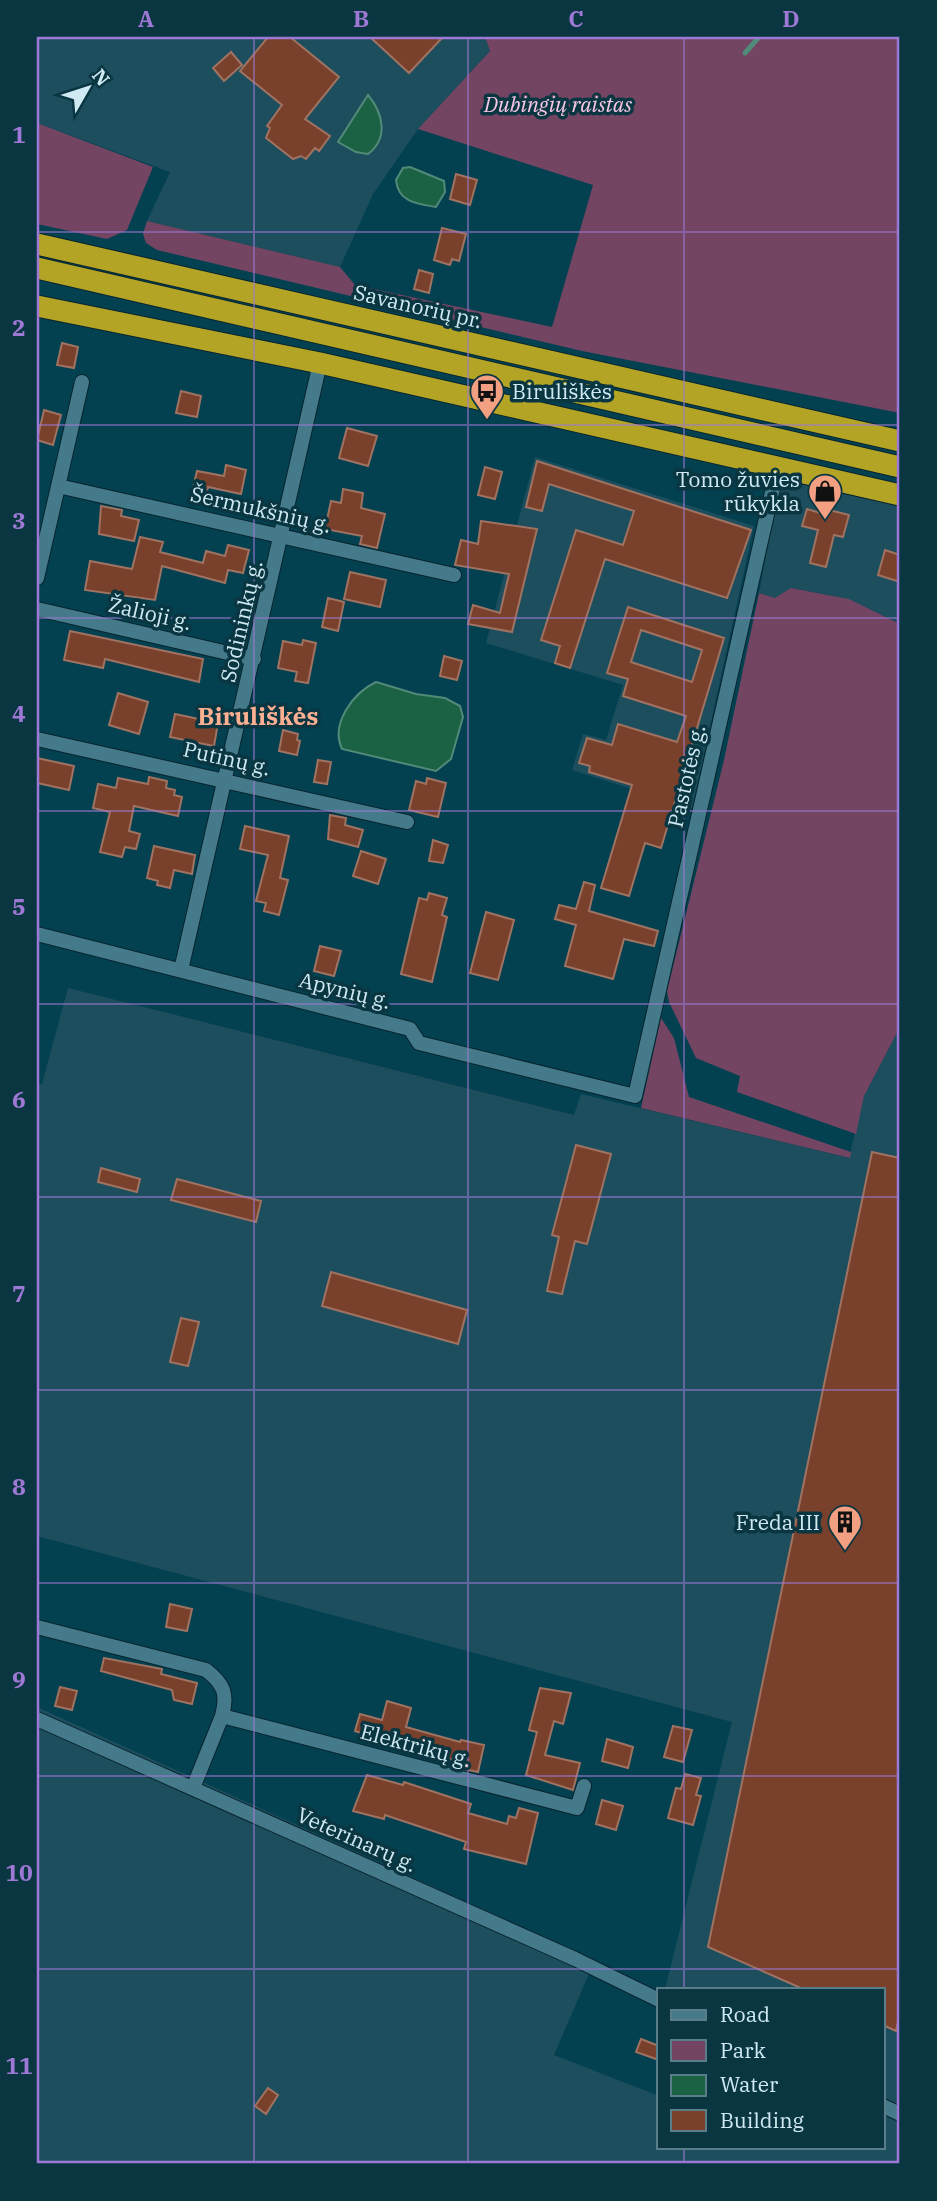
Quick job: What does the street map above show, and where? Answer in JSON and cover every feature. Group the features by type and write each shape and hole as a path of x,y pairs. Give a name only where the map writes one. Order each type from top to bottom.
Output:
{"highway":[{"name":"Savanorių pr.","path":"37,244 900,441"},
{"path":"37,268 900,467"},
{"path":"37,306 320,363 900,495"}],"street":[{"name":"Sodininkų g.","path":"181,970 320,363"},
{"path":"37,578 82,383"},
{"name":"Pastotės g.","path":"635,1096 778,466"},
{"name":"Šermukšnių g.","path":"58,486 454,575"},
{"name":"Žalioji g.","path":"37,609 254,659"},
{"name":"Putinų g.","path":"37,739 226,779 408,822"},
{"name":"Apynių g.","path":"37,934 410,1029 419,1042 635,1096"},
{"path":"37,1627 170,1658 206,1670 221,1681 227,1699 193,1788"},
{"name":"Elektrikų g.","path":"222,1716 577,1808 584,1786"},
{"name":"Veterinarų g.","path":"37,1718 575,1959 657,1999"},
{"path":"884,2106 900,2114"}],"shaded area":[{"path":"37,37 485,37 490,51 418,129 373,194 340,267 147,221 170,172 37,123"},
{"path":"535,457 754,526 692,808 572,770 583,734 606,740 623,685 486,643"},
{"path":"801,477 900,501 900,624 849,599 792,588 775,598 759,593 778,492 785,482"},
{"path":"68,988 574,1115 581,1094 849,1158 864,1096 900,1027 900,2164 37,2164 37,1707 595,1960 554,2055 657,2095 657,2148 884,2148 884,1988 665,1988 732,1722 37,1536 37,1083 42,1084"}],"green space":[{"name":"Dubingių raistas","path":"485,37 900,37 900,413 582,351 157,250 146,243 143,234 147,221 340,267 355,285 552,327 593,185 418,129 490,51"},
{"path":"37,123 153,167 127,230 107,239 37,224"},
{"path":"791,588 849,599 900,624 900,1027 864,1096 856,1134 737,1092 740,1076 696,1058 669,1002 667,991 724,760 759,593 775,598"},
{"path":"661,1018 674,1038 689,1097 851,1152 850,1158 641,1108"}],"water":[{"path":"368,95 382,125 379,141 368,154 356,152 338,142"},
{"path":"410,167 444,181 445,192 436,207 410,201 400,193 396,180 403,168"},
{"path":"376,682 416,694 445,698 460,706 463,717 451,759 436,771 342,749 339,730 346,710 359,694"}],"building":[{"path":"268,37 290,37 339,77 305,119 330,136 319,151 315,148 306,159 301,156 293,159 266,138 270,128 267,126 282,105 240,71"},
{"path":"370,37 443,37 409,73"},
{"path":"231,52 242,65 224,81 213,68"},
{"path":"456,174 477,180 470,205 450,199"},
{"path":"442,228 466,234 459,261 452,259 450,265 434,260"},
{"path":"419,270 433,274 429,293 414,289"},
{"path":"62,343 78,347 74,368 57,365"},
{"path":"181,391 201,396 197,417 176,413"},
{"path":"44,410 61,415 53,445 37,440"},
{"path":"347,428 377,436 368,466 339,458"},
{"path":"537,461 751,530 727,598 605,559 570,668 555,663 560,646 541,640 576,530 623,545 634,511 549,484 542,511 526,507"},
{"path":"226,465 246,470 241,494 208,487 207,491 193,488 197,471 224,476"},
{"path":"485,467 502,472 495,499 478,495"},
{"path":"343,489 363,493 361,508 385,514 377,548 360,544 362,536 325,529 331,501 341,503"},
{"path":"101,506 122,510 121,516 139,520 134,541 99,534"},
{"name":"Tomo žuvies rūkykla","path":"807,509 827,515 829,510 849,515 843,537 834,535 826,567 810,563 818,530 802,526"},
{"path":"481,521 537,529 512,632 468,624 473,605 500,613 509,574 455,565 461,540 478,544"},
{"path":"140,537 163,542 160,552 203,563 206,551 225,556 228,545 249,550 243,573 228,570 225,583 162,566 155,600 85,590 90,561 132,569"},
{"path":"885,550 900,555 900,582 878,575"},
{"path":"350,572 386,580 380,607 344,599"},
{"path":"328,598 344,602 338,631 322,627"},
{"path":"628,607 724,638 661,848 645,843 629,896 601,888 632,785 589,772 590,766 579,763 587,738 612,745 618,724 677,742 686,716 623,696 628,679 607,673","holes":["641,630 702,650 692,682 631,662"]},
{"path":"70,631 203,659 199,682 105,659 103,668 64,660"},
{"path":"303,640 316,643 308,683 295,681 297,672 278,668 283,641 302,645"},
{"path":"444,656 462,661 457,680 440,676"},
{"path":"118,693 148,702 139,734 109,725"},
{"path":"175,714 218,723 214,746 170,737"},
{"path":"283,730 298,734 297,740 300,741 297,755 279,751"},
{"path":"37,758 74,766 69,790 37,783"},
{"path":"318,760 331,762 327,784 314,782"},
{"path":"149,777 167,781 166,788 175,790 174,795 182,797 178,816 134,806 129,831 140,834 136,849 125,847 122,857 100,852 110,812 93,808 98,784 116,788 118,778 148,784"},
{"path":"427,778 446,783 438,817 409,810 416,781 426,784"},
{"path":"330,815 346,818 345,825 363,830 358,847 328,839"},
{"path":"245,826 289,836 280,878 288,880 279,915 264,911 266,903 256,901 268,855 240,849"},
{"path":"433,840 448,845 443,863 429,861"},
{"path":"154,846 195,855 192,874 174,870 170,888 157,885 158,881 147,878"},
{"path":"361,851 386,859 378,884 353,876"},
{"path":"584,882 595,885 589,911 658,931 654,946 624,939 613,979 565,966 576,925 555,919 559,905 576,909"},
{"path":"429,893 447,898 442,915 447,917 432,982 401,974 419,898 427,900"},
{"path":"486,912 514,920 498,980 470,973"},
{"path":"320,946 341,951 334,976 314,971"},
{"path":"576,1145 611,1154 587,1244 575,1241 562,1294 547,1291 559,1237 552,1235"},
{"name":"Freda III","path":"872,1152 900,1158 900,2012 896,2031 884,2025 884,1988 801,1988 708,1947"},
{"path":"101,1168 140,1179 137,1192 98,1182"},
{"path":"177,1179 261,1201 256,1222 171,1200"},
{"path":"331,1272 467,1310 458,1344 322,1306"},
{"path":"181,1318 199,1322 188,1366 170,1362"},
{"path":"170,1604 192,1609 187,1631 166,1627"},
{"path":"104,1658 162,1669 161,1674 197,1683 192,1704 174,1700 172,1690 101,1671"},
{"path":"60,1687 77,1691 72,1710 55,1706"},
{"path":"540,1688 571,1693 563,1724 554,1721 545,1755 580,1763 573,1790 526,1775 537,1732 529,1730"},
{"path":"387,1701 411,1708 406,1727 460,1742 461,1740 484,1745 478,1772 464,1769 466,1762 438,1757 355,1731 360,1714 382,1720"},
{"path":"673,1726 692,1730 683,1762 664,1757"},
{"path":"607,1739 633,1747 628,1768 602,1761"},
{"path":"685,1774 701,1778 696,1795 701,1796 693,1825 668,1818 676,1788 681,1789"},
{"path":"367,1775 403,1785 404,1782 471,1804 468,1813 507,1824 509,1816 516,1818 519,1808 538,1813 526,1864 464,1849 466,1842 385,1815 384,1819 353,1811"},
{"path":"602,1800 623,1806 616,1830 596,1824"},
{"path":"641,2039 657,2045 657,2059 636,2052"},
{"path":"268,2088 278,2095 266,2114 255,2106"}],"waterway":[{"path":"745,53 759,37"}],"place":[{"name":"Biruliškės","path":"487,421"},
{"name":"Tomo žuvies rūkykla","path":"825,521"},
{"name":"Freda III","path":"845,1552"}],"district":[{"name":"Biruliškės","path":"258,716"}]}
